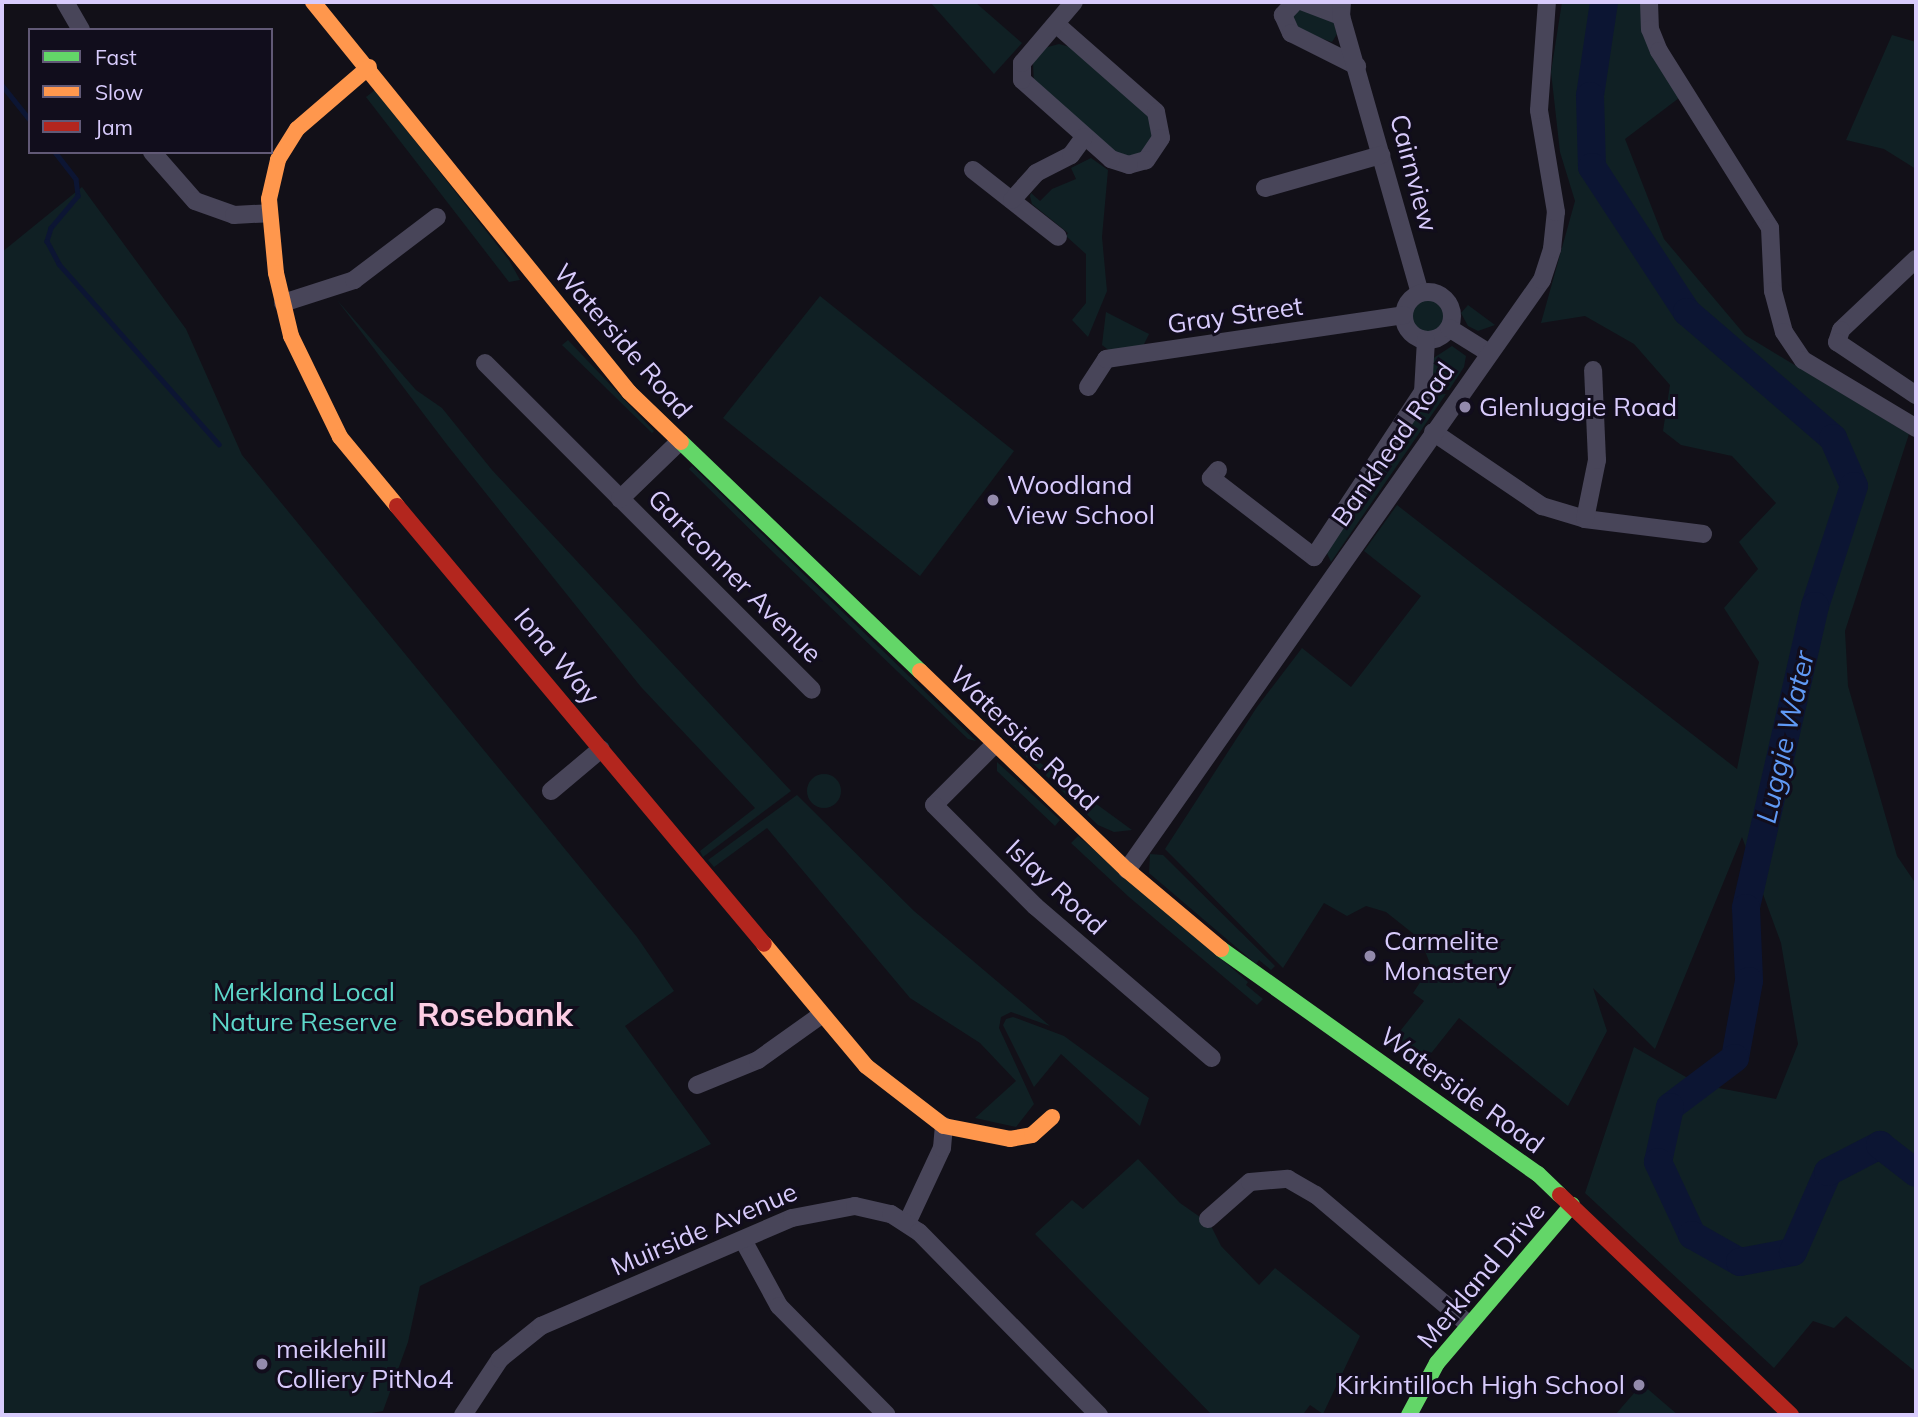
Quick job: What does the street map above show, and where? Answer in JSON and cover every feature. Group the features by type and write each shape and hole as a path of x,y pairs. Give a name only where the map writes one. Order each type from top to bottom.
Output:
{"main road":[{"name":"Waterside Road","path":"319,4 586,343 679,442 1127,870 1226,953 1505,1148 1572,1205 1791,1415"},
{"name":"Iona Way","path":"369,67 312,112 285,146 272,175 269,213 283,303 304,368 353,456 866,1066 906,1099 934,1114 944,1126 1010,1139 1032,1135 1052,1117"},
{"name":"Merkland Drive","path":"1409,1415 1437,1363 1572,1205"}],"street":[{"path":"65,2 80,28"},
{"path":"1056,24 1149,104 1160,120 1159,144 1137,164 1120,164 1084,137 1027,89 1020,72 1022,63 1074,2"},
{"path":"1295,2 1283,15 1291,33 1357,66"},
{"name":"Cairnview","path":"1304,2 1342,9 1420,293"},
{"name":"Bankhead Road","path":"1127,870 1542,280 1553,244 1556,212 1539,91 1546,2"},
{"path":"1648,2 1650,29 1660,51 1770,228 1773,291 1784,332 1802,360 1916,428"},
{"path":"1012,201 1036,173 1071,155 1084,137"},
{"path":"154,154 195,201 234,215 269,213"},
{"path":"1265,188 1381,155"},
{"path":"973,170 1058,237"},
{"path":"283,303 354,280 437,217"},
{"path":"1916,259 1841,330 1838,342 1916,395"},
{"path":"1420,293 1444,297 1452,312 1449,328 1439,338 1426,340 1408,329 1404,315 1408,302 1420,293"},
{"name":"Gray Street","path":"1088,387 1106,359 1404,315"},
{"path":"1449,328 1489,353"},
{"path":"1218,470 1211,478 1314,557 1423,392 1426,340"},
{"name":"Gartconner Avenue","path":"485,363 812,691"},
{"path":"1585,519 1598,433 1592,370"},
{"path":"1433,432 1520,495 1585,519 1703,534"},
{"name":"Gartconner Avenue","path":"620,499 679,442"},
{"name":"Islay Road","path":"995,744 934,806 1035,906 1212,1058"},
{"path":"551,791 601,749"},
{"path":"698,1085 758,1060 821,1015"},
{"path":"907,1223 942,1148 944,1126"},
{"path":"1208,1219 1250,1182 1288,1179 1316,1195 1468,1324"},
{"name":"Muirside Avenue","path":"463,1415 485,1377 529,1334 812,1211 835,1207 872,1208 907,1223 933,1244 1099,1415"},
{"path":"743,1240 779,1306 887,1415"}],"green space":[{"path":"930,2 975,2 1022,43 994,74"},
{"path":"1562,2 1644,2 1679,98 1625,139 1664,239 1745,335 1909,434 1845,631 1848,686 1897,856 1916,884 1916,1372 1846,1316 1834,1328 1813,1321 1774,1368 1585,1193 1634,1047 1698,1084 1776,1099 1798,1044 1781,943 1742,837 1655,1049 1593,988 1607,1031 1568,1106 1459,1018 1421,1066 1389,1045 1424,1001 1413,993 1431,966 1420,939 1386,912 1366,906 1347,916 1324,903 1283,968 1165,849 1257,707 1302,648 1351,687 1421,596 1364,551 1397,505 1737,769 1759,662 1724,608 1758,569 1739,542 1776,503 1732,456 1681,445 1663,431 1670,385 1634,344 1585,316 1541,323 1575,201 1560,152 1551,72"},
{"path":"1299,8 1334,23 1337,34 1332,42 1296,30 1291,15"},
{"path":"1892,35 1916,42 1916,169 1884,149 1846,140"},
{"path":"1059,44 1070,47 1145,109 1156,135 1138,157 1116,156 1034,85 1033,63 1044,48"},
{"path":"375,90 509,260 520,280 509,282 366,97"},
{"path":"1091,158 1108,170 1102,237 1107,291 1088,337 1072,320 1086,303 1086,254 1066,236 1068,233 1032,204 1030,196 1031,193 1040,201 1052,189 1076,179 1071,168"},
{"name":"Merkland Local Nature Reserve","path":"82,187 186,329 242,455 637,937 674,991 625,1026 711,1144 420,1286 408,1342 383,1411 360,1415 2,1415 2,252"},
{"path":"820,296 1014,451 920,576 723,418"},
{"path":"337,300 416,390 442,408 492,470 791,791 703,857 700,851 755,808 641,687 448,446"},
{"path":"1427,300 1439,305 1444,317 1439,329 1427,334 1415,329 1410,317 1415,305"},
{"path":"1468,305 1495,325 1478,331 1468,326 1461,313"},
{"path":"1106,312 1149,334 1142,348 1111,352 1102,345"},
{"path":"568,340 654,431 652,433 562,345"},
{"path":"1452,346 1466,356 1464,367 1449,390 1431,390 1432,359"},
{"path":"1446,394 1331,562 1326,551 1428,395"},
{"path":"692,466 976,741 968,739 777,556 689,469"},
{"path":"1006,738 1132,830 1114,832 1098,825"},
{"path":"997,762 1060,820 1055,826 997,771"},
{"path":"824,774 836,779 841,791 836,803 824,808 812,803 807,791 812,779"},
{"path":"797,795 914,911 1050,1026 1011,1012 1001,1017 999,1028 1034,1104 1016,1127 975,1118 1016,1081 980,1043 910,998 767,828 714,867 708,860"},
{"path":"1078,836 1248,982 1246,985 1263,999 1257,1005 1129,897 1071,843"},
{"path":"1150,854 1163,855 1275,966 1271,970 1259,960 1256,964 1149,873"},
{"path":"1013,1017 1064,1036 1149,1098 1140,1126 1061,1054 1034,1087 1003,1025 1006,1019"},
{"path":"1138,1159 1180,1203 1210,1224 1221,1246 1259,1285 1275,1268 1360,1336 1323,1414 1310,1405 1304,1413 1285,1415 1212,1415 1035,1234 1072,1200 1083,1209"},
{"path":"1642,1384 1678,1415 1615,1415"}],"waterway":[{"name":"Luggie Water","path":"1604,2 1590,96 1592,167 1687,312 1833,438 1854,486 1815,606 1746,908 1749,981 1735,1058 1670,1107 1658,1162 1692,1235 1740,1262 1793,1252 1828,1172 1880,1145 1916,1173"},
{"path":"2,85 28,118"},
{"path":"57,154 76,179 78,196 51,228 47,241 59,264 219,444"}],"traffic: fast":[{"path":"681,442 920,671"},
{"path":"1221,949 1538,1174 1560,1195"},
{"path":"1409,1415 1437,1363 1572,1205"}],"traffic: slow":[{"path":"313,2 629,392 681,442"},
{"path":"369,67 297,129 278,160 269,199 276,273 291,336 340,437 397,506"},
{"path":"920,671 1127,870 1221,949"},
{"path":"764,944 866,1066 944,1126 1010,1139 1032,1135 1052,1117"}],"traffic: jam":[{"path":"397,506 764,944"},
{"path":"1560,1195 1791,1415"}],"place":[{"name":"Glenluggie Road","path":"1465,407"},
{"name":"Woodland View School","path":"993,500"},
{"name":"Carmelite Monastery","path":"1370,956"},
{"name":"meiklehill Colliery PitNo4","path":"262,1364"},
{"name":"Kirkintilloch High School","path":"1639,1385"}],"district":[{"name":"Rosebank","path":"495,1014"}]}
